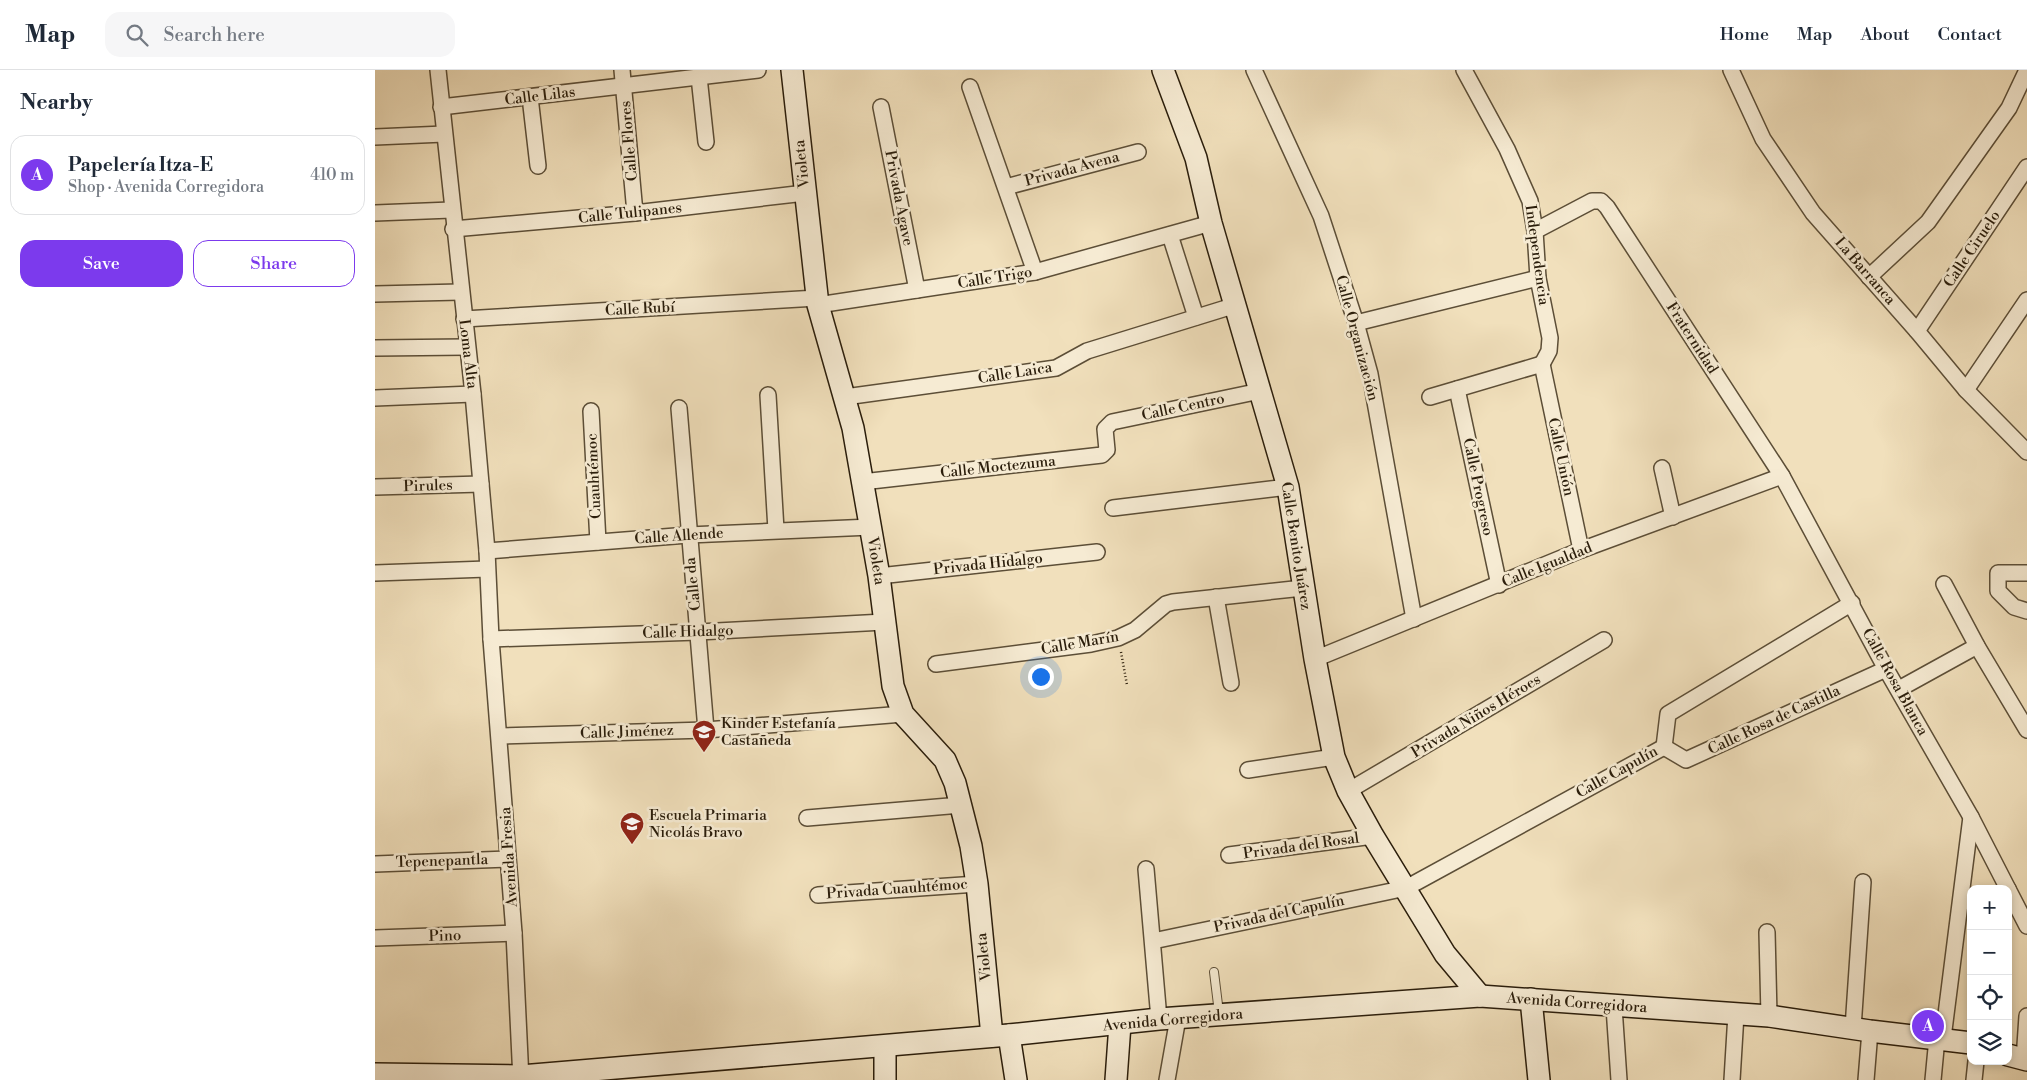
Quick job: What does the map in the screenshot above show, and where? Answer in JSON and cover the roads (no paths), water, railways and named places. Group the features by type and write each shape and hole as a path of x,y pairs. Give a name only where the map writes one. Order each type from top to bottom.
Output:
{"street":[{"name":"Loma Alta","path":"437,70 463,320 473,394 487,551 491,639"},
{"name":"Calle Flores","path":"622,70 635,213"},
{"name":"Calle Lilas","path":"441,108 758,70"},
{"name":"Violeta","path":"792,70 818,302 845,397 871,527 893,686 903,714 945,760 955,783 977,884 1000,1036 1016,1080"},
{"name":"Calle Benito Juárez","path":"1163,70 1195,158 1211,223 1288,488 1315,659 1334,757 1348,791 1373,836 1445,954 1481,996"},
{"name":"Calle Organización","path":"1254,70 1321,216 1356,323 1370,374 1414,620"},
{"name":"Independencia","path":"1464,70 1507,149 1530,201 1535,231 1538,278 1550,338 1549,351 1542,364"},
{"name":"La Barranca","path":"1731,70 1763,139 1813,213 1917,331 1966,390 2026,451"},
{"path":"1869,277 1928,222 2009,108 2027,70"},
{"path":"699,77 706,142"},
{"path":"971,87 1035,272"},
{"path":"530,97 538,166"},
{"name":"Privada Agave","path":"881,107 917,290"},
{"path":"375,137 444,134"},
{"name":"Privada Avena","path":"1005,187 1138,152"},
{"name":"Calle Ciruelo","path":"1917,331 2027,167"},
{"name":"Calle Tulipanes","path":"453,228 635,213 805,194"},
{"name":"Fraternidad","path":"1535,231 1592,201 1601,202 1782,476"},
{"path":"375,213 451,210"},
{"name":"Calle Trigo","path":"818,302 917,290 1035,272 1211,223"},
{"path":"1170,235 1196,317"},
{"path":"1356,323 1538,278"},
{"path":"375,294 460,292"},
{"path":"1966,390 2027,300"},
{"name":"Calle Rubí","path":"463,320 818,302"},
{"name":"Calle Laica","path":"845,397 1056,368 1087,351 1236,304"},
{"path":"375,348 466,347"},
{"path":"1430,397 1542,364"},
{"name":"Calle Unión","path":"1542,364 1581,550"},
{"name":"Calle Progreso","path":"1457,389 1499,585"},
{"name":"Calle Centro","path":"1106,426 1112,422 1260,391"},
{"path":"375,398 473,394"},
{"path":"768,395 776,530"},
{"name":"Calle da","path":"679,408 688,535 706,730"},
{"name":"Cuauhtémoc","path":"591,411 597,542"},
{"name":"Calle Moctezuma","path":"862,482 1102,455 1107,450 1106,426"},
{"path":"1662,468 1673,517"},
{"name":"Calle Igualdad","path":"1315,659 1581,550 1782,476"},
{"name":"Calle Rosa Blanca","path":"1782,476 1886,669 1971,817 2006,885"},
{"name":"Pirules","path":"375,487 481,484"},
{"path":"1113,508 1288,488"},
{"name":"Calle Allende","path":"487,551 688,535 871,527"},
{"name":"Privada Hidalgo","path":"879,576 1097,552"},
{"path":"375,573 487,569"},
{"path":"2027,573 1998,574 1998,591 2014,607 2027,611"},
{"path":"1945,584 1977,646 2027,730"},
{"name":"Calle Marín","path":"936,664 1091,644 1119,638 1135,630 1166,604 1303,588"},
{"path":"1216,597 1231,683"},
{"name":"Calle Capulín","path":"1406,888 1664,747 1668,714 1852,604"},
{"name":"Calle Hidalgo","path":"491,639 698,632 884,622"},
{"name":"Avenida Fresia","path":"491,639 514,934 521,1078"},
{"name":"Privada Niños Héroes","path":"1348,791 1604,640"},
{"path":"1899,689 1977,646"},
{"name":"Calle Rosa de Castilla","path":"1664,747 1686,760 1886,669"},
{"name":"Calle Jiménez","path":"500,736 706,730 903,714"},
{"path":"1247,770 1334,757"},
{"path":"807,818 961,805"},
{"path":"1933,1080 1971,817"},
{"name":"Privada del Rosal","path":"1229,855 1373,836"},
{"name":"Tepenepantla","path":"375,864 508,859"},
{"path":"1146,869 1153,941 1168,1019 1167,1080"},
{"path":"1863,882 1861,1030 1865,1080"},
{"name":"Privada Cuauhtémoc","path":"818,895 977,884"},
{"name":"Privada del Capulín","path":"1153,941 1406,888"},
{"name":"Calle Rosa Blanca","path":"2012,897 2027,926"},
{"path":"1767,932 1769,1016"},
{"name":"Pino","path":"375,938 514,934"},
{"name":"Avenida Corregidora","path":"375,1074 521,1078 1000,1036 1168,1019 1481,996 1769,1016 1861,1030 1967,1042"},
{"path":"1531,1000 1539,1080"},
{"path":"1614,1006 1619,1080"},
{"path":"1732,1080 1736,1014"},
{"path":"2022,1059 2027,1016"},
{"path":"1116,1080 1120,1024"},
{"path":"885,1046 885,1080"},
{"path":"1974,1080 1976,1065"}],"lane":[{"path":"1213,972 1219,1015"}],"place":[{"name":"Kinder Estefanía Castañeda","path":"704,753"},
{"name":"Escuela Primaria Nicolás Bravo","path":"632,845"},
{"name":"Papelería Itza-E","path":"1928,1026"}]}
